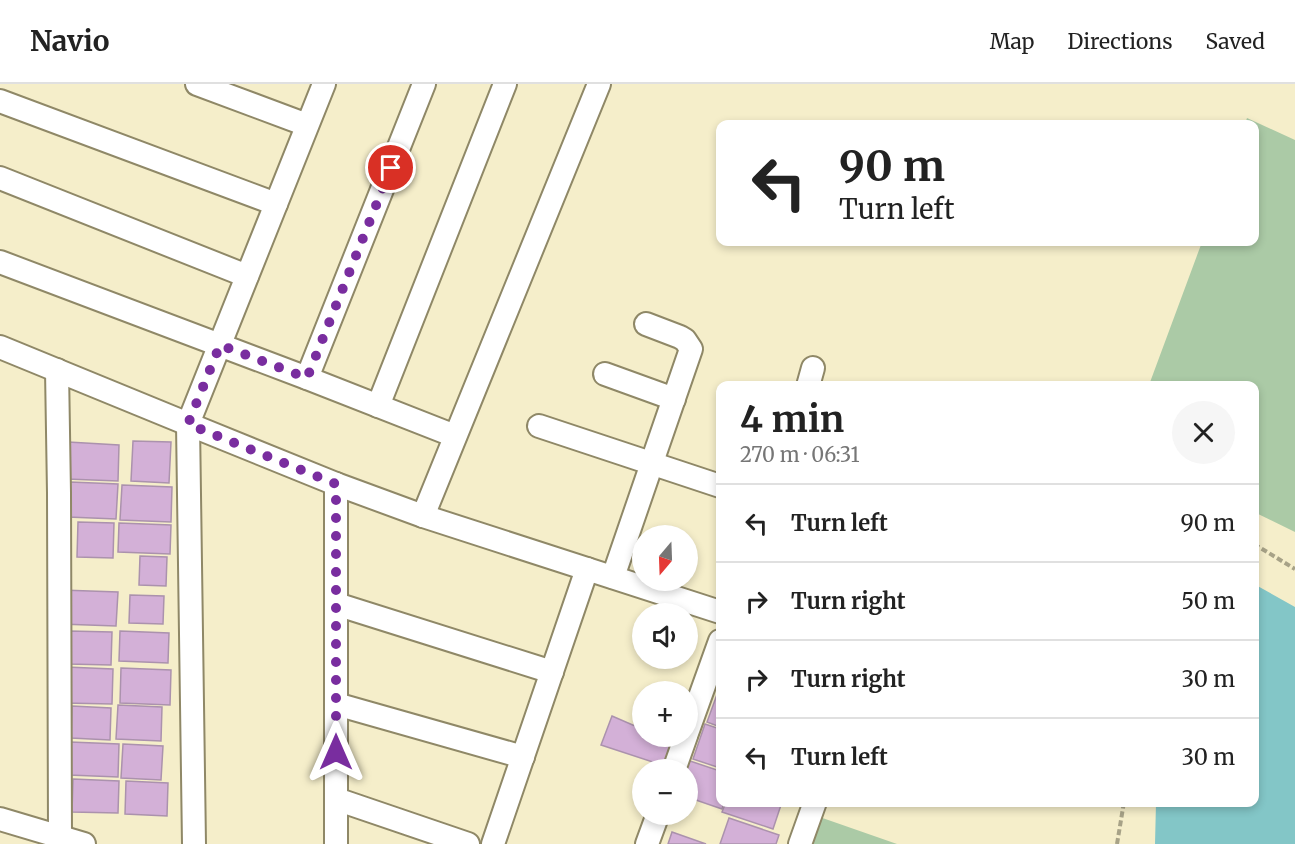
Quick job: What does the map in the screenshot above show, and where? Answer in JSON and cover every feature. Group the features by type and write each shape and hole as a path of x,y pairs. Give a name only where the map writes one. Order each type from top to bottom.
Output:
{"street":[{"path":"196,84 307,125"},
{"path":"194,844 188,424 324,84"},
{"path":"307,378 424,84"},
{"path":"378,406 505,84"},
{"path":"423,516 599,84"},
{"path":"0,101 276,204"},
{"path":"0,178 247,276"},
{"path":"0,262 455,436"},
{"path":"613,577 690,349 685,340 680,337 646,324"},
{"path":"0,347 336,484 423,516 716,611"},
{"path":"57,370 60,836"},
{"path":"605,374 674,399"},
{"path":"539,426 650,469 716,485"},
{"path":"336,484 336,844"},
{"path":"493,844 587,569"},
{"path":"336,604 552,672"},
{"path":"698,702 716,652"},
{"path":"336,704 523,757"},
{"path":"336,799 468,844"},
{"path":"800,844 812,807"},
{"path":"0,819 84,844"},
{"path":"647,844 654,825"}],"path":[{"path":"1259,547 1295,568"},
{"path":"1117,844 1123,807"}],"green space":[{"path":"1259,124 1295,140 1295,532 1259,514 1259,381 1150,381 1201,246 1259,246"},
{"path":"811,814 897,844 800,844"}],"water":[{"path":"1259,587 1295,607 1295,844 1155,844 1156,807 1259,807"}],"building":[{"path":"133,441 171,442 169,483 131,481"},
{"path":"68,442 119,445 118,481 67,479"},
{"path":"70,482 118,484 116,519 68,517"},
{"path":"122,485 172,487 171,522 120,520"},
{"path":"78,522 114,523 113,558 77,557"},
{"path":"119,523 171,525 170,554 118,552"},
{"path":"140,556 167,557 166,586 139,585"},
{"path":"61,590 118,592 116,626 60,624"},
{"path":"130,595 164,596 163,624 129,623"},
{"path":"69,631 112,632 111,665 68,664"},
{"path":"120,631 169,633 168,663 119,661"},
{"path":"66,667 113,669 112,704 64,703"},
{"path":"121,668 171,670 170,705 120,703"},
{"path":"716,697 716,725 707,722"},
{"path":"118,705 162,707 161,741 116,739"},
{"path":"72,706 111,708 110,740 71,738"},
{"path":"612,716 632,725 632,747 672,747 668,759 644,759 601,745"},
{"path":"705,724 716,728 716,767 693,759"},
{"path":"70,742 119,744 118,777 69,775"},
{"path":"123,744 163,746 161,780 121,778"},
{"path":"698,764 716,770 716,807 698,801"},
{"path":"73,779 119,781 118,813 72,812"},
{"path":"126,781 168,783 167,816 125,814"},
{"path":"724,807 780,807 773,829 722,812"},
{"path":"729,818 779,835 776,844 720,844"},
{"path":"672,832 706,844 668,844"}],"route":[{"path":"336,752 336,484 188,424 220,345 307,378 391,168"}]}
